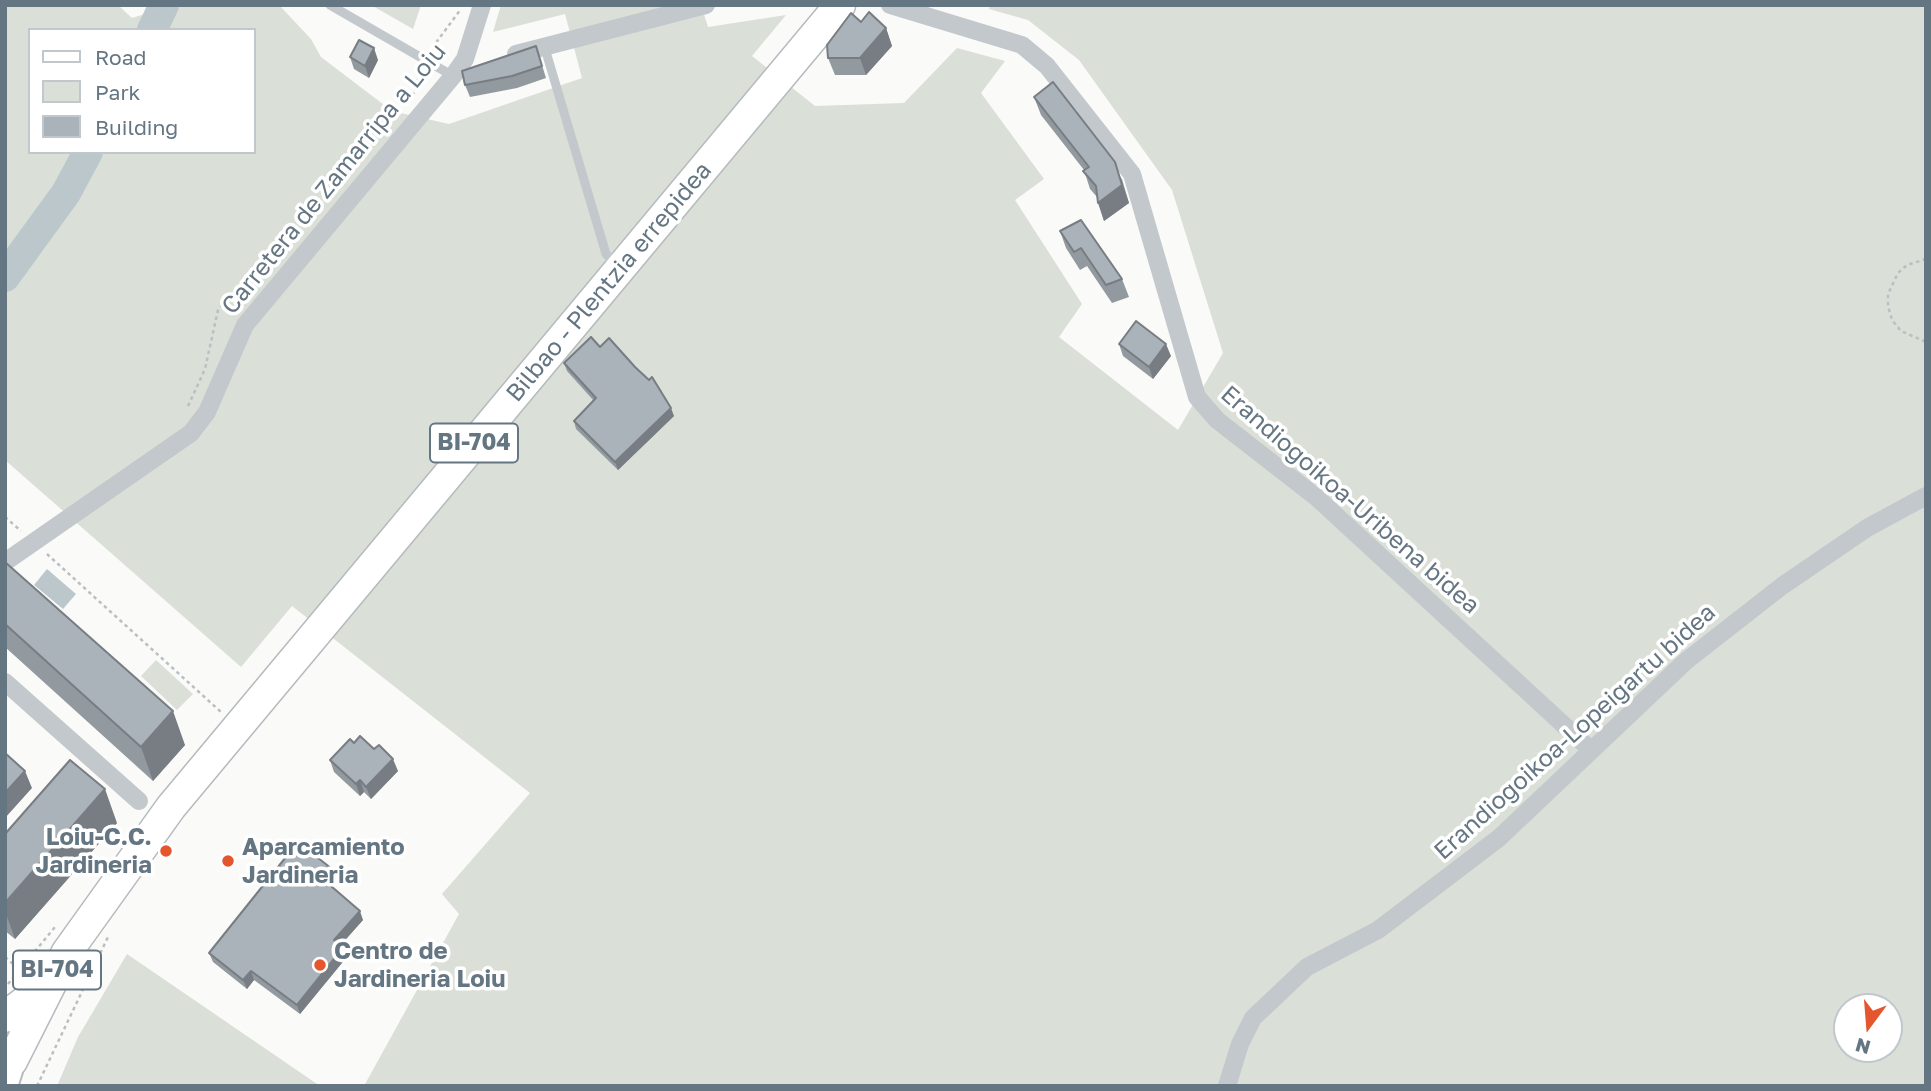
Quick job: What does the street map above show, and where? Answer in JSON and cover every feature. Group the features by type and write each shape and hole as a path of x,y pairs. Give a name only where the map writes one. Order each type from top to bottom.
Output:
{"main road":[{"name":"Bilbao - Plentzia errepidea","path":"52,979 113,885 209,759 840,5"},
{"path":"5,1017 52,979"},
{"name":"BI-704","path":"8,1066 52,979"}],"street":[{"name":"Carretera de Zamarripa a Loiu","path":"5,562 191,433 206,412 245,325 465,59 482,5"},
{"path":"505,58 544,45 706,5"},
{"name":"Erandiogoikoa-Uribena bidea","path":"890,5 1022,45 1047,66 1132,174 1197,397 1217,419 1325,505 1591,750"},
{"path":"453,76 479,67"},
{"name":"Erandiogoikoa-Lopeigartu bidea","path":"1227,1086 1244,1035 1254,1018 1307,967 1378,930 1499,838 1686,661 1782,586 1867,528 1926,496"},
{"path":"5,682 139,801"}],"lane":[{"path":"330,5 453,76"},
{"path":"544,45 606,254 620,269"}],"path":[{"path":"1926,259 1907,265 1898,273 1888,294 1888,306 1892,320 1901,331 1913,339 1926,342"},
{"path":"5,517 224,714"},
{"path":"37,1086 109,935"},
{"path":"5,957 20,970"}],"green space":[{"path":"5,5 118,5 132,18 174,5 279,5 311,39 321,57 392,111 449,124 582,78 565,14 493,32 501,5 701,5 708,27 786,15 752,56 815,106 904,103 957,48 1005,61 981,93 1044,179 1015,200 1082,304 1059,337 1178,430 1223,353 1172,190 1079,60 1028,20 989,9 990,5 1926,5 1926,1086 364,1086 459,914 442,894 530,793 292,606 241,667 5,460"},
{"path":"371,5 421,5 413,29"},
{"path":"156,660 193,694 177,710 141,676"},
{"path":"127,954 320,1086 57,1086 78,1037"}],"shaded area":[{"path":"47,569 76,594 63,609 34,585"}],"building":[{"path":"869,12 886,28 860,58 828,58 827,45 851,13 861,22"},
{"path":"359,40 374,48 365,66 350,57"},
{"path":"536,46 542,66 512,76 465,85 462,71"},
{"path":"1053,82 1115,162 1122,185 1098,203 1096,186 1083,171 1089,167 1034,97"},
{"path":"1081,220 1122,279 1106,285 1081,248 1074,252 1060,231"},
{"path":"1136,321 1166,344 1149,367 1119,344"},
{"path":"591,337 600,347 609,338 649,380 652,377 671,408 615,462 574,421 596,398 564,363"},
{"path":"5,562 173,711 141,747 5,624"},
{"path":"360,736 374,749 379,745 393,759 366,787 360,780 356,784 330,760 350,739 354,743"},
{"path":"5,753 25,771 5,793"},
{"path":"70,760 105,789 5,903 5,834"},
{"path":"298,842 332,869 324,880 360,911 334,940 342,949 297,1005 251,971 243,980 209,953"}],"waterway":[{"path":"153,28 164,5"},
{"path":"5,277 66,193 87,154"}],"place":[{"name":"Loiu-C.C. Jardineria","path":"166,851"},
{"name":"Aparcamiento Jardineria","path":"228,861"},
{"name":"Centro de Jardineria Loiu","path":"320,965"}]}
